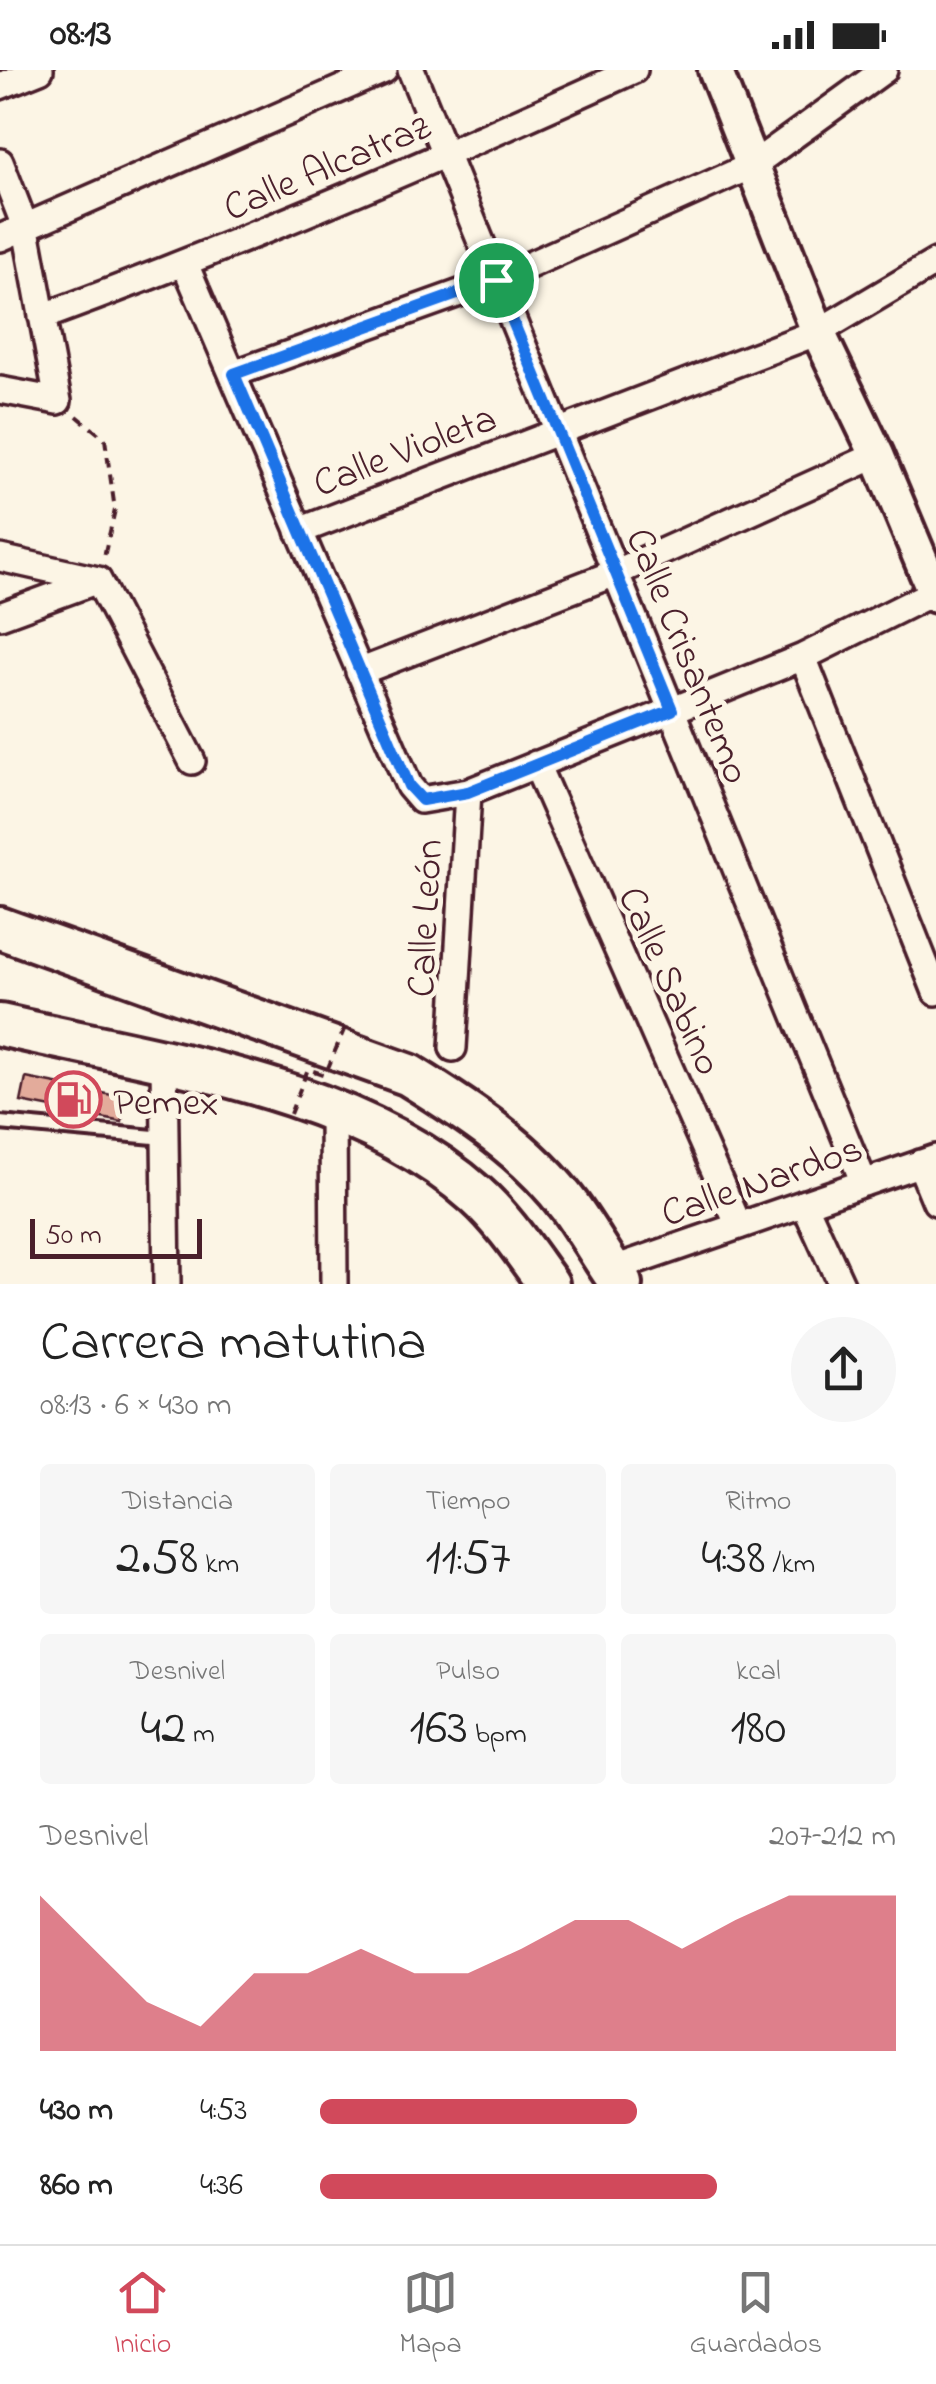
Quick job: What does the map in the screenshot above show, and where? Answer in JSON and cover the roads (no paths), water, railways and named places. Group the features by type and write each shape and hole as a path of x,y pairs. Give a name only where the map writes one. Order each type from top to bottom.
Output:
{"main road":[{"path":"0,928 410,1075 471,1113 522,1156 568,1204 616,1277"},
{"path":"0,1024 333,1109 396,1138 478,1196 548,1284"}],"street":[{"path":"0,86 40,70"},
{"path":"0,238 384,70"},
{"name":"Calle Crisantemo","path":"411,70 864,1183"},
{"name":"Calle Alcatraz","path":"42,316 185,264 446,156 634,70"},
{"path":"185,264 409,786 422,800 468,792 803,658 935,594 927,544 876,455 818,332 715,70"},
{"path":"234,374 496,280 753,165 884,70"},
{"path":"0,162 26,228 58,401 0,390"},
{"name":"Calle Violeta","path":"299,530 818,332 936,262"},
{"path":"359,672 616,573 876,455"},
{"path":"0,558 98,580 192,761"},
{"path":"0,616 98,580"},
{"path":"803,658 936,992"},
{"name":"Calle Sabino","path":"536,764 739,1226"},
{"name":"Calle León","path":"453,1048 468,792"},
{"path":"164,1063 167,1284"},
{"path":"333,1109 334,1284"},
{"path":"928,1161 936,1202"},
{"name":"Calle Nardos","path":"616,1277 739,1226 928,1161"},
{"path":"804,1204 841,1284"}],"lane":[{"path":"0,1123 165,1138"}],"place":[{"name":"Pemex","path":"74,1100"}]}
